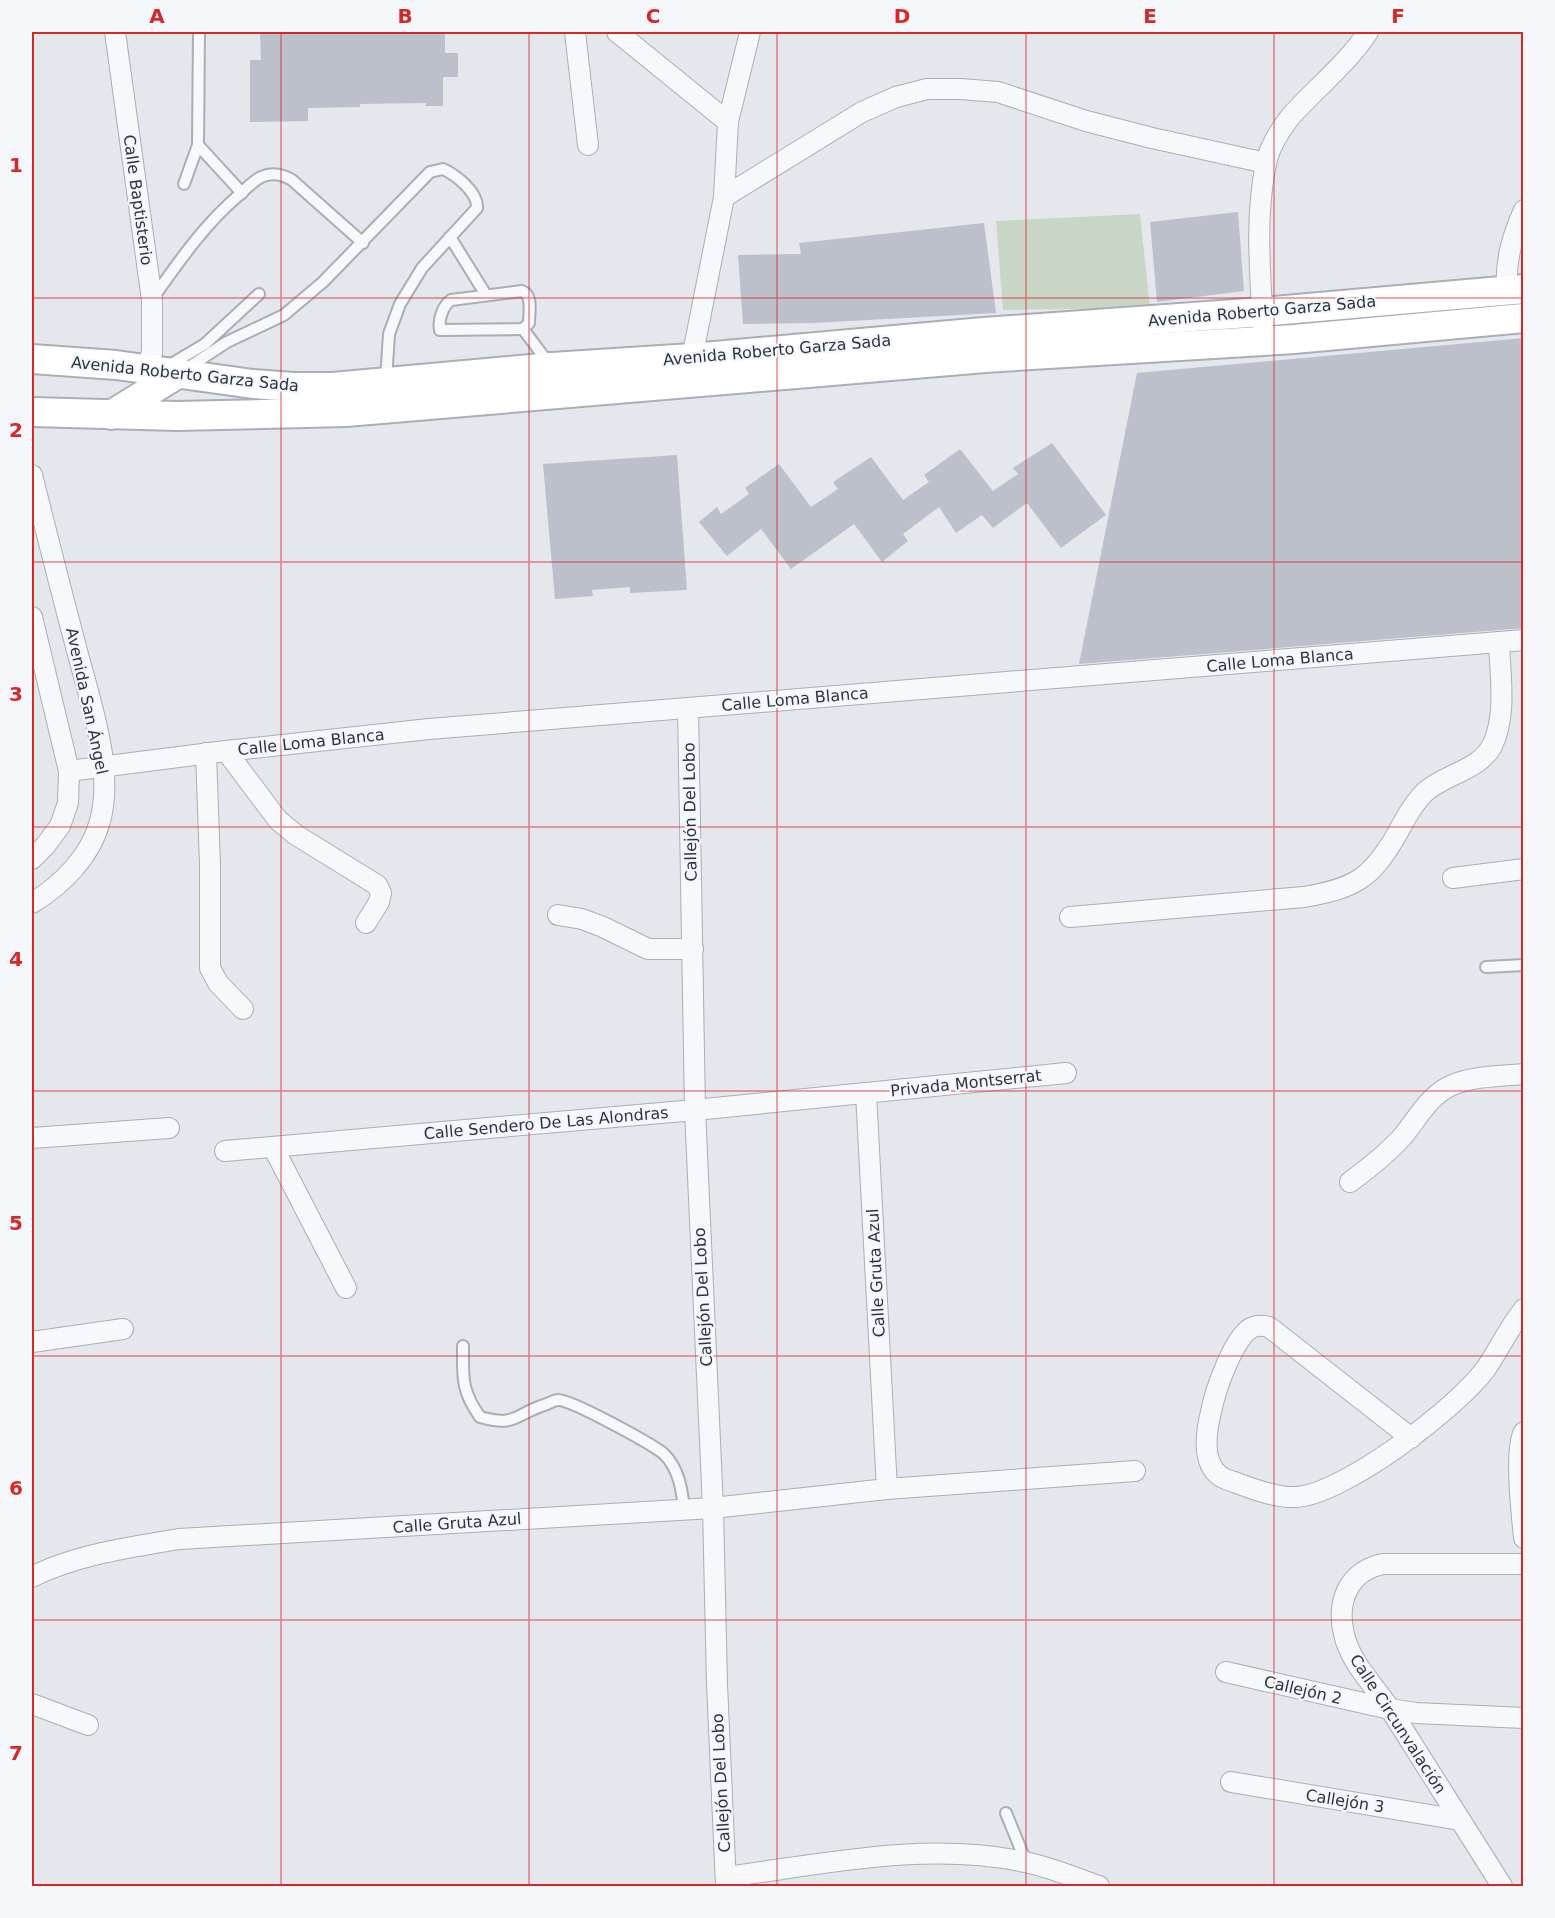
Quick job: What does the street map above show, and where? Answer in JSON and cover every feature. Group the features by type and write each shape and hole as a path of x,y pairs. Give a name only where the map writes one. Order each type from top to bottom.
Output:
{"street":[{"name":"Calle Baptisterio","path":"115,32 152,300 152,353 162,371"},
{"path":"575,32 588,145"},
{"path":"617,32 728,122"},
{"path":"692,358 724,197 728,122 750,32"},
{"path":"1264,340 1261,217 1266,163 1276,137 1291,117 1351,56 1368,32"},
{"path":"724,197 862,112 896,97 927,89 961,88 998,92 1086,121 1266,163"},
{"path":"1515,290 1508,256 1514,233 1524,210"},
{"name":"Avenida Roberto Garza Sada","path":"32,359 116,364 253,384 293,387 386,383 552,367 692,358 984,332 1262,312 1515,290"},
{"name":"Avenida Roberto Garza Sada","path":"32,412 197,416 277,412 346,412 985,358 1264,340 1524,318"},
{"path":"111,415 162,371"},
{"path":"277,412 311,399 367,396 386,383 410,392 479,388 499,399"},
{"name":"Avenida San Ángel","path":"32,475 93,714 104,767 105,798 94,840 69,873 46,895 32,903"},
{"name":"Avenida San Ángel","path":"32,625 69,771 68,803 60,826 32,859"},
{"name":"Calle Loma Blanca","path":"69,771 206,753 429,729 1524,640"},
{"path":"1070,917 1304,897 1332,892 1356,883 1373,870 1410,810 1426,792 1478,761 1492,744 1501,713 1499,642"},
{"name":"Callejón Del Lobo","path":"688,708 695,1110 713,1508 717,1684 726,1882"},
{"path":"226,751 278,820 296,835 377,885 381,893 379,902 366,923"},
{"path":"206,753 210,865 210,968 218,983 243,1009"},
{"path":"1453,878 1524,868"},
{"path":"558,915 582,919 648,949 693,949"},
{"name":"Privada Montserrat","path":"866,1093 1066,1073"},
{"path":"1350,1182 1382,1158 1430,1102 1451,1086 1479,1079 1524,1074"},
{"name":"Calle Sendero De Las Alondras","path":"225,1151 866,1093"},
{"name":"Calle Gruta Azul","path":"866,1093 887,1489"},
{"path":"32,1138 169,1128"},
{"path":"273,1147 346,1288"},
{"path":"1411,1438 1269,1327 1258,1325 1247,1330 1228,1359 1211,1409 1206,1436 1210,1463 1221,1477 1250,1488 1293,1497 1315,1494 1336,1485 1411,1438 1462,1396 1487,1367 1513,1322 1524,1309"},
{"path":"32,1342 123,1329"},
{"path":"1524,1432 1521,1436 1519,1456 1524,1538"},
{"name":"Calle Gruta Azul","path":"32,1577 46,1570 87,1558 179,1539 713,1508 887,1489 1135,1471"},
{"name":"Calle Circunvalación","path":"1502,1887 1390,1709 1352,1655 1343,1633 1343,1605 1347,1589 1354,1578 1363,1570 1383,1564 1524,1564"},
{"name":"Callejón 2","path":"1226,1672 1390,1709 1416,1713 1524,1718"},
{"path":"32,1704 88,1725"},
{"name":"Callejón 3","path":"1231,1782 1460,1820"},
{"path":"726,1882 898,1854 940,1853 1026,1862 1099,1887"}],"lane":[{"path":"184,184 198,146 199,32"},
{"path":"198,146 242,192"},
{"path":"162,371 284,315 323,282 363,243 430,172 436,169 447,171 473,194 477,202 474,213 422,268 400,304 389,334 386,383"},
{"path":"152,300 197,237 216,215 261,177 274,174 284,175 292,180 363,243"},
{"path":"450,237 486,295"},
{"path":"522,291 527,293 529,323 523,329 440,330 444,306 447,303 456,298 486,295 522,291"},
{"path":"162,371 205,344 259,294"},
{"path":"523,329 552,367"},
{"path":"1486,967 1524,965"},
{"path":"463,1346 463,1380 469,1401 480,1417 498,1422 512,1421 535,1408 557,1400 583,1408 664,1454 676,1470 684,1509"},
{"path":"1006,1813 1026,1862"}],"green space":[{"path":"1140,214 1150,308 1003,310 996,221"}],"building":[{"path":"260,32 433,32 433,34 445,34 445,53 458,53 458,77 443,77 443,106 425,106 426,103 308,108 308,121 250,122 250,60 261,60"},
{"path":"1238,212 1244,291 1157,302 1150,222"},
{"path":"984,223 996,313 813,323 743,324 738,255 801,254 799,243"},
{"path":"1524,338 1524,628 1079,664 1137,373"},
{"path":"1052,443 1106,515 1061,548 1027,503 993,528 982,515 956,533 939,507 903,534 908,541 882,562 854,524 791,569 761,529 727,556 699,522 717,507 721,514 749,494 745,488 779,464 811,507 838,489 833,482 871,457 903,500 929,482 924,475 960,449 993,491 1018,474 1013,468"},
{"path":"677,455 687,590 630,593 630,587 592,590 593,596 555,599 543,464"}]}
